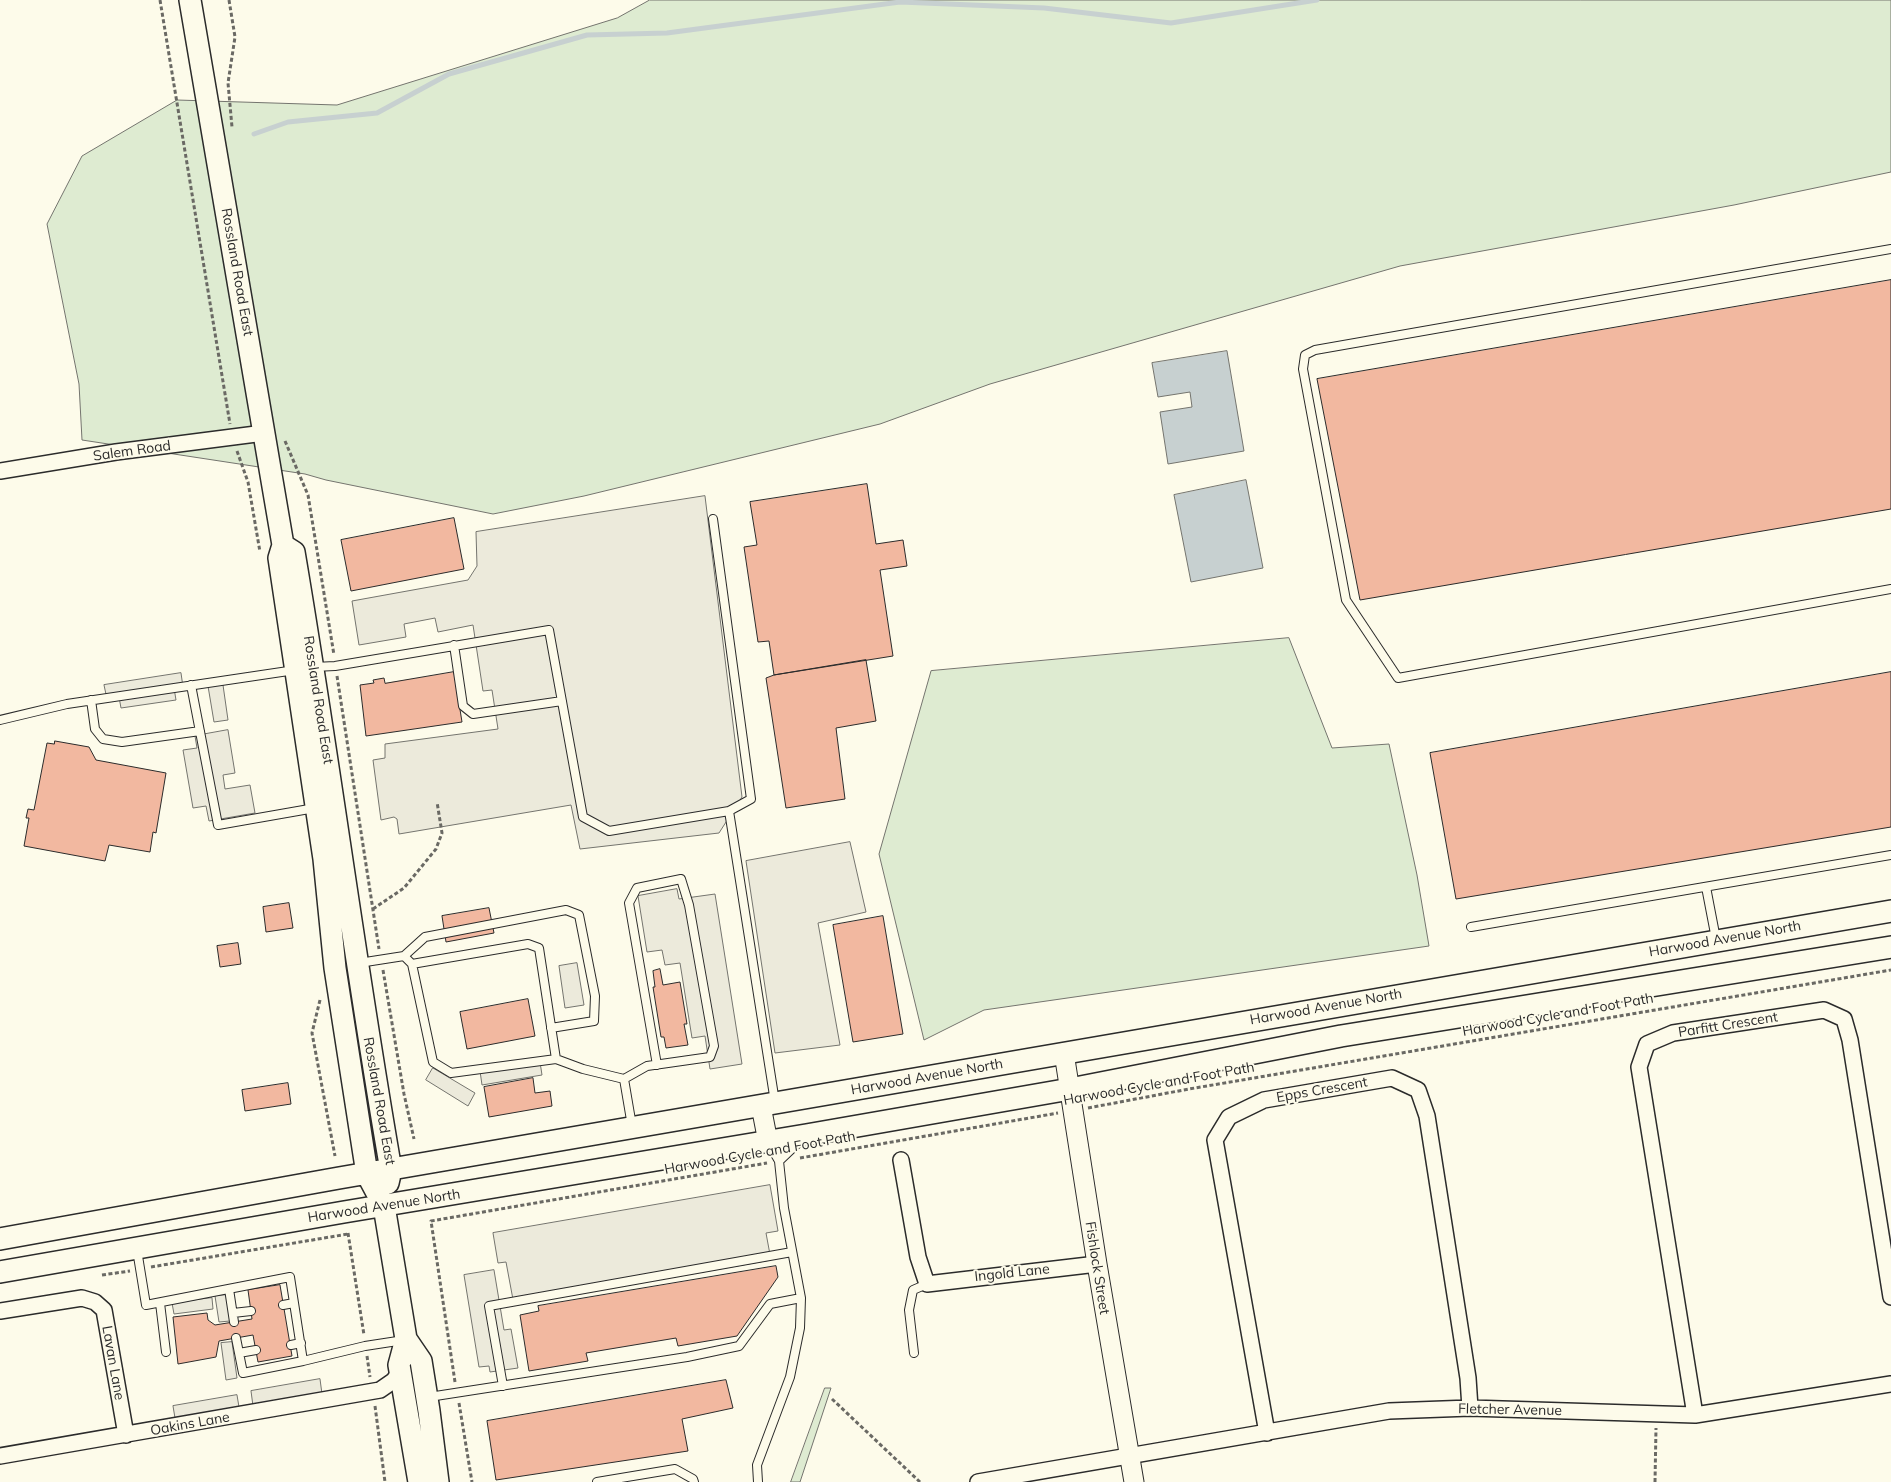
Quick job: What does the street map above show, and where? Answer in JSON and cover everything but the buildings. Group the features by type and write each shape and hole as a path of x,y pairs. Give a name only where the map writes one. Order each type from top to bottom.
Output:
{"main road":[{"name":"Rossland Road East","path":"190,0 284,545 279,558 305,669 357,963 391,1170 384,1206"},
{"name":"Rossland Road East","path":"305,669 316,808 324,858 335,968 367,1174 384,1206"},
{"name":"Harwood Avenue North","path":"0,1239 1064,1052 1891,911"},
{"name":"Harwood Avenue North","path":"0,1272 1070,1089 1341,1036 1891,947"},
{"path":"384,1206 406,1339 421,1362 438,1482"},
{"path":"406,1339 399,1364 419,1482"}],"street":[{"name":"Salem Road","path":"0,471 116,452 264,433"},
{"name":"Parfitt Crescent","path":"1695,1415 1640,1067 1647,1044 1673,1033 1824,1010 1844,1019 1850,1040 1891,1297"},
{"name":"Fishlock Street","path":"1064,1052 1096,1264 1134,1482"},
{"name":"Epps Crescent","path":"1267,1433 1215,1140 1229,1117 1264,1100 1392,1078 1418,1090 1426,1116 1468,1378 1470,1408"},
{"path":"768,1105 768,1142"},
{"path":"902,1160 918,1258 927,1284"},
{"name":"Ingold Lane","path":"927,1284 1096,1264"},
{"name":"Lavan Lane","path":"0,1311 82,1298 95,1302 104,1310 126,1435"},
{"path":"400,1372 393,1381 380,1390 406,1404"},
{"name":"Fletcher Avenue","path":"978,1482 1389,1411 1470,1408 1695,1415 1891,1384"},
{"name":"Oakins Lane","path":"0,1456 380,1390"}],"lane":[{"path":"1891,249 1315,350 1305,355 1303,369 1346,600 1398,678 1891,590"},
{"path":"0,720 91,700 335,666 549,630 583,817 609,831 729,811 751,799 714,519"},
{"path":"454,645 463,706 469,713 473,714 562,701"},
{"path":"191,685 218,825 316,808"},
{"path":"91,700 95,729 103,740 122,742 200,731"},
{"path":"729,811 768,1105"},
{"path":"1471,927 1891,855"},
{"path":"404,956 412,964 433,1062 451,1073 556,1060 624,1079 647,1066 657,1065 710,1057 714,1046 689,905 681,879 637,888 630,902 657,1065"},
{"path":"1706,887 1716,940"},
{"path":"357,963 404,956 425,937 566,910 579,915 595,996 594,1022 552,1028"},
{"path":"412,964 528,944 539,948 556,1060"},
{"path":"624,1079 632,1128"},
{"path":"779,1161 806,1135"},
{"path":"758,1482 757,1465 790,1377 800,1328 801,1298 784,1208 779,1161 768,1142"},
{"path":"136,1248 146,1305 290,1277 303,1361"},
{"path":"504,1386 489,1306 792,1252"},
{"path":"914,1353 909,1310 913,1290 927,1284"},
{"path":"229,1289 234,1322"},
{"path":"427,1398 687,1357 740,1346 770,1304 801,1298"},
{"path":"160,1303 166,1352"},
{"path":"283,1305 294,1303"},
{"path":"233,1314 251,1310"},
{"path":"236,1338 243,1373 365,1346 406,1339"},
{"path":"290,1345 301,1343"},
{"path":"239,1353 256,1350"},
{"path":"597,1482 675,1469 693,1479 694,1482"}],"path":[{"path":"160,0 233,438 248,482 261,557"},
{"path":"373,909 404,888 436,849 442,833 437,802"},
{"name":"Harwood Cycle and Foot Path","path":"457,1393 431,1221 900,1142 1072,1110 1891,970"},
{"path":"322,992 312,1033 335,1156"},
{"path":"100,1276 348,1234"},
{"path":"457,1393 472,1482"},
{"path":"832,1399 920,1482"},
{"path":"1654,1482 1656,1414"}],"green space":[{"path":"650,0 1891,0 1891,172 1734,205 1400,266 990,384 880,424 584,496 493,514 305,474 82,440 79,384 47,224 82,156 177,100 337,105 617,18"},
{"path":"1289,638 1332,748 1389,744 1417,875 1429,946 984,1010 924,1040 879,854 931,671"},
{"path":"825,1388 831,1388 800,1482 791,1482"}],"shaded area":[{"path":"1227,351 1244,451 1168,464 1160,412 1192,407 1190,392 1158,397 1152,363"},
{"path":"1246,480 1263,568 1191,582 1174,495"},
{"path":"705,496 742,797 719,833 580,849 571,805 399,834 397,819 394,817 381,820 373,760 385,758 385,744 498,729 492,690 483,691 473,625 438,632 435,618 404,624 406,637 359,645 352,601 468,580 477,566 476,532"},
{"path":"181,673 183,687 174,688 176,700 121,708 119,697 107,699 104,685"},
{"path":"222,678 228,720 214,722 207,680"},
{"path":"228,730 235,773 223,775 225,789 250,785 255,813 209,821 206,806 193,808 183,750 197,748 195,736"},
{"path":"850,842 866,912 818,923 840,1045 775,1053 746,861"},
{"path":"677,889 679,899 715,894 742,1064 710,1069 705,1036 692,1038 680,963 665,965 662,950 647,952 638,896"},
{"path":"577,963 584,1005 565,1008 559,966"},
{"path":"540,1062 542,1075 482,1085 480,1071"},
{"path":"433,1068 475,1093 468,1106 426,1080"},
{"path":"770,1185 778,1231 766,1233 771,1260 514,1305 506,1262 498,1263 493,1233"},
{"path":"494,1270 504,1330 511,1329 518,1368 490,1372 489,1366 479,1367 464,1275"},
{"path":"227,1295 230,1321 219,1322 215,1296"},
{"path":"212,1298 213,1309 174,1314 172,1303"},
{"path":"232,1342 237,1378 226,1380 221,1343"},
{"path":"320,1379 322,1394 253,1406 251,1391"},
{"path":"237,1395 239,1407 175,1418 173,1406"}],"waterway":[{"path":"254,134 288,122 377,113 449,74 587,35 667,33 900,2 1044,8 1171,23 1317,0"}]}
